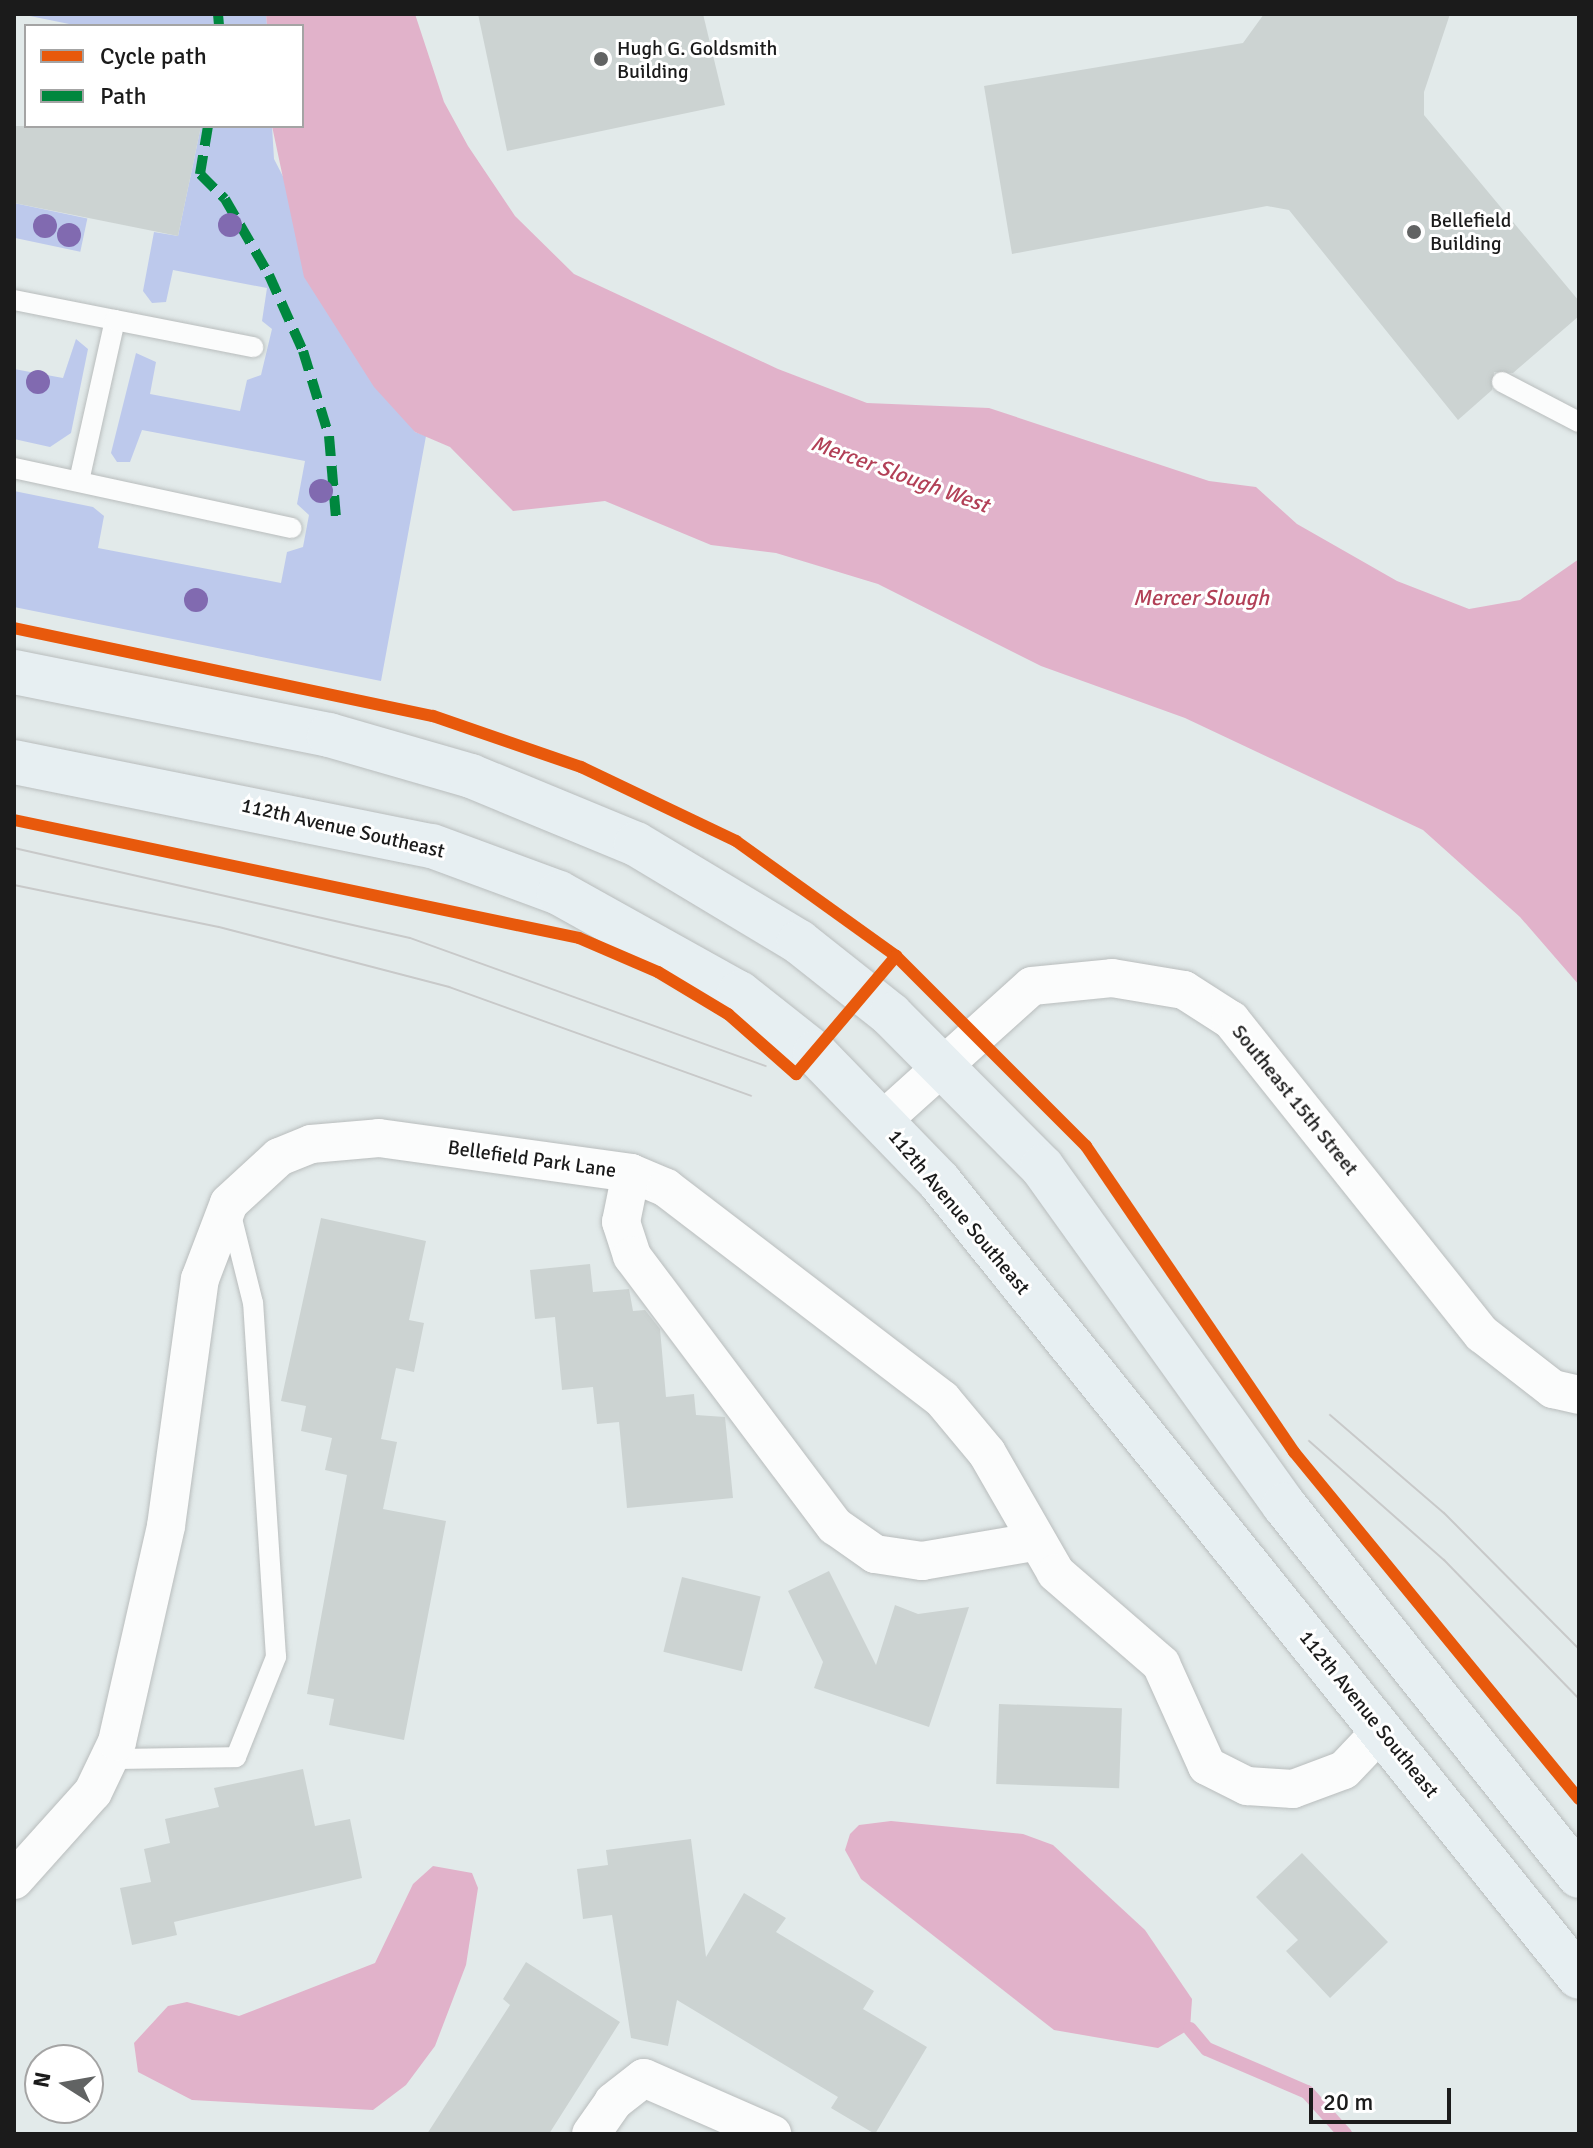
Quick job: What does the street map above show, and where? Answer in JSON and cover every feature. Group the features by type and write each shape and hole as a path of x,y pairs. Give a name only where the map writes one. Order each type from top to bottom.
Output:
{"main road":[{"path":"14,672 329,735 567,811 733,898 891,1015 944,1064 1042,1167 1284,1505 1579,1876"},
{"name":"112th Avenue Southeast","path":"14,762 432,846 559,893 739,993 883,1120 1382,1730 1579,1977"}],"street":[{"name":"Southeast 15th Street","path":"883,1120 1032,986 1112,978 1184,990 1231,1020 1482,1334 1553,1389 1579,1395"},
{"name":"Bellefield Park Lane","path":"14,1880 93,1792 111,1759 166,1526 200,1279 229,1203 279,1157 311,1144 379,1138 631,1173 698,1209 942,1399 987,1453 1033,1542 1056,1573 1161,1664 1207,1766 1226,1778 1270,1789 1319,1782 1344,1770 1382,1730"},
{"path":"631,1173 621,1222 632,1256 835,1526 875,1554 922,1561 1033,1542"},
{"path":"591,2134 613,2102 644,2078 772,2134"}],"lane":[{"path":"14,300 253,347"},
{"path":"79,481 115,320"},
{"path":"1502,382 1579,422"},
{"path":"14,468 292,528"},
{"path":"111,1759 236,1757 276,1657 253,1303 229,1203"}],"shaded area":[{"path":"20,14 266,14 267,24 69,24"},
{"path":"201,128 272,128 274,159 415,432 426,436 381,681 14,607 14,491 93,507 104,516 98,548 281,583 287,552 303,547 309,515 297,504 305,461 142,430 130,462 117,462 111,453 136,353 156,362 150,394 240,411 247,380 261,375 272,329 262,321 267,288 173,270 166,302 152,303 143,291 154,232 178,236"},
{"path":"14,203 87,219 80,252 14,238"},
{"path":"76,339 88,349 71,433 50,447 14,439 14,369 63,378"}],"water":[{"name":"Mercer Slough","path":"266,14 415,14 444,102 468,146 515,216 574,274 778,369 867,403 989,408 1209,481 1256,487 1297,524 1397,581 1469,609 1520,600 1579,559 1579,985 1520,917 1423,830 1185,718 1041,666 878,584 776,553 711,545 605,501 513,511 450,447 415,432 374,387 304,277 272,128 304,128 304,24 267,24"},
{"path":"891,1821 1023,1834 1053,1845 1145,1930 1192,1999 1190,2029 1158,2048 1054,2030 861,1879 845,1850 850,1834 859,1825"},
{"path":"433,1866 472,1873 478,1888 466,1965 435,2046 406,2085 373,2110 192,2100 138,2072 134,2043 168,2006 187,2002 239,2016 375,1963 413,1884"}],"building":[{"name":"Hugh G. Goldsmith Building","path":"478,14 703,14 725,105 507,151"},
{"name":"Bellefield Building","path":"1264,14 1450,14 1424,92 1424,115 1579,301 1579,316 1513,373 1494,372 1492,390 1458,420 1289,210 1267,206 1012,254 984,86 1243,43"},
{"path":"14,126 201,128 178,236 14,203"},
{"path":"321,1218 426,1241 409,1320 424,1323 414,1372 396,1368 381,1439 397,1442 383,1509 446,1521 404,1740 329,1725 334,1699 307,1694 347,1475 325,1470 332,1438 301,1431 306,1406 281,1401"},
{"path":"590,1264 593,1292 629,1289 633,1311 645,1310 660,1329 666,1397 694,1394 696,1415 725,1417 733,1498 627,1508 619,1422 597,1424 593,1387 562,1390 555,1317 535,1319 530,1270"},
{"path":"829,1571 876,1665 895,1605 918,1614 969,1607 929,1727 814,1688 823,1662 788,1591"},
{"path":"682,1577 761,1597 742,1671 663,1652"},
{"path":"999,1704 1122,1708 1119,1788 996,1784"},
{"path":"303,1769 315,1826 350,1819 362,1878 174,1922 177,1935 132,1945 120,1888 151,1882 144,1849 170,1843 165,1819 219,1807 214,1788"},
{"path":"691,1839 706,1957 744,1893 786,1918 776,1932 874,1991 863,2009 927,2047 875,2134 831,2108 838,2097 677,2000 668,2046 631,2038 612,1915 583,1919 577,1869 608,1865 606,1850"},
{"path":"1302,1853 1388,1942 1330,1998 1286,1951 1298,1940 1256,1897"},
{"path":"526,1962 620,2022 549,2134 427,2134 510,2005 503,1999"}],"waterway":[{"path":"1190,2029 1207,2049 1307,2092 1345,2134"}],"tram line":[{"path":"14,848 410,938 766,1066"},
{"path":"14,885 219,927 449,987 751,1096"},
{"path":"1330,1415 1444,1513 1579,1649"},
{"path":"1309,1441 1444,1560 1579,1699"}],"marked path":[{"path":"218,14 219,24"},
{"path":"208,128 200,174 225,199 269,275 303,351 329,436 336,517"}],"cycle path":[{"path":"14,628 433,716 581,767 736,841 896,956 1086,1146 1294,1452 1579,1799"},
{"path":"14,820 579,938 658,972 728,1014 796,1074 896,956"}],"place":[{"name":"Hugh G. Goldsmith Building","path":"601,59"},
{"name":"Bellefield Building","path":"1414,232"}],"water label":[{"name":"Mercer Slough West","path":"900,474"}]}
